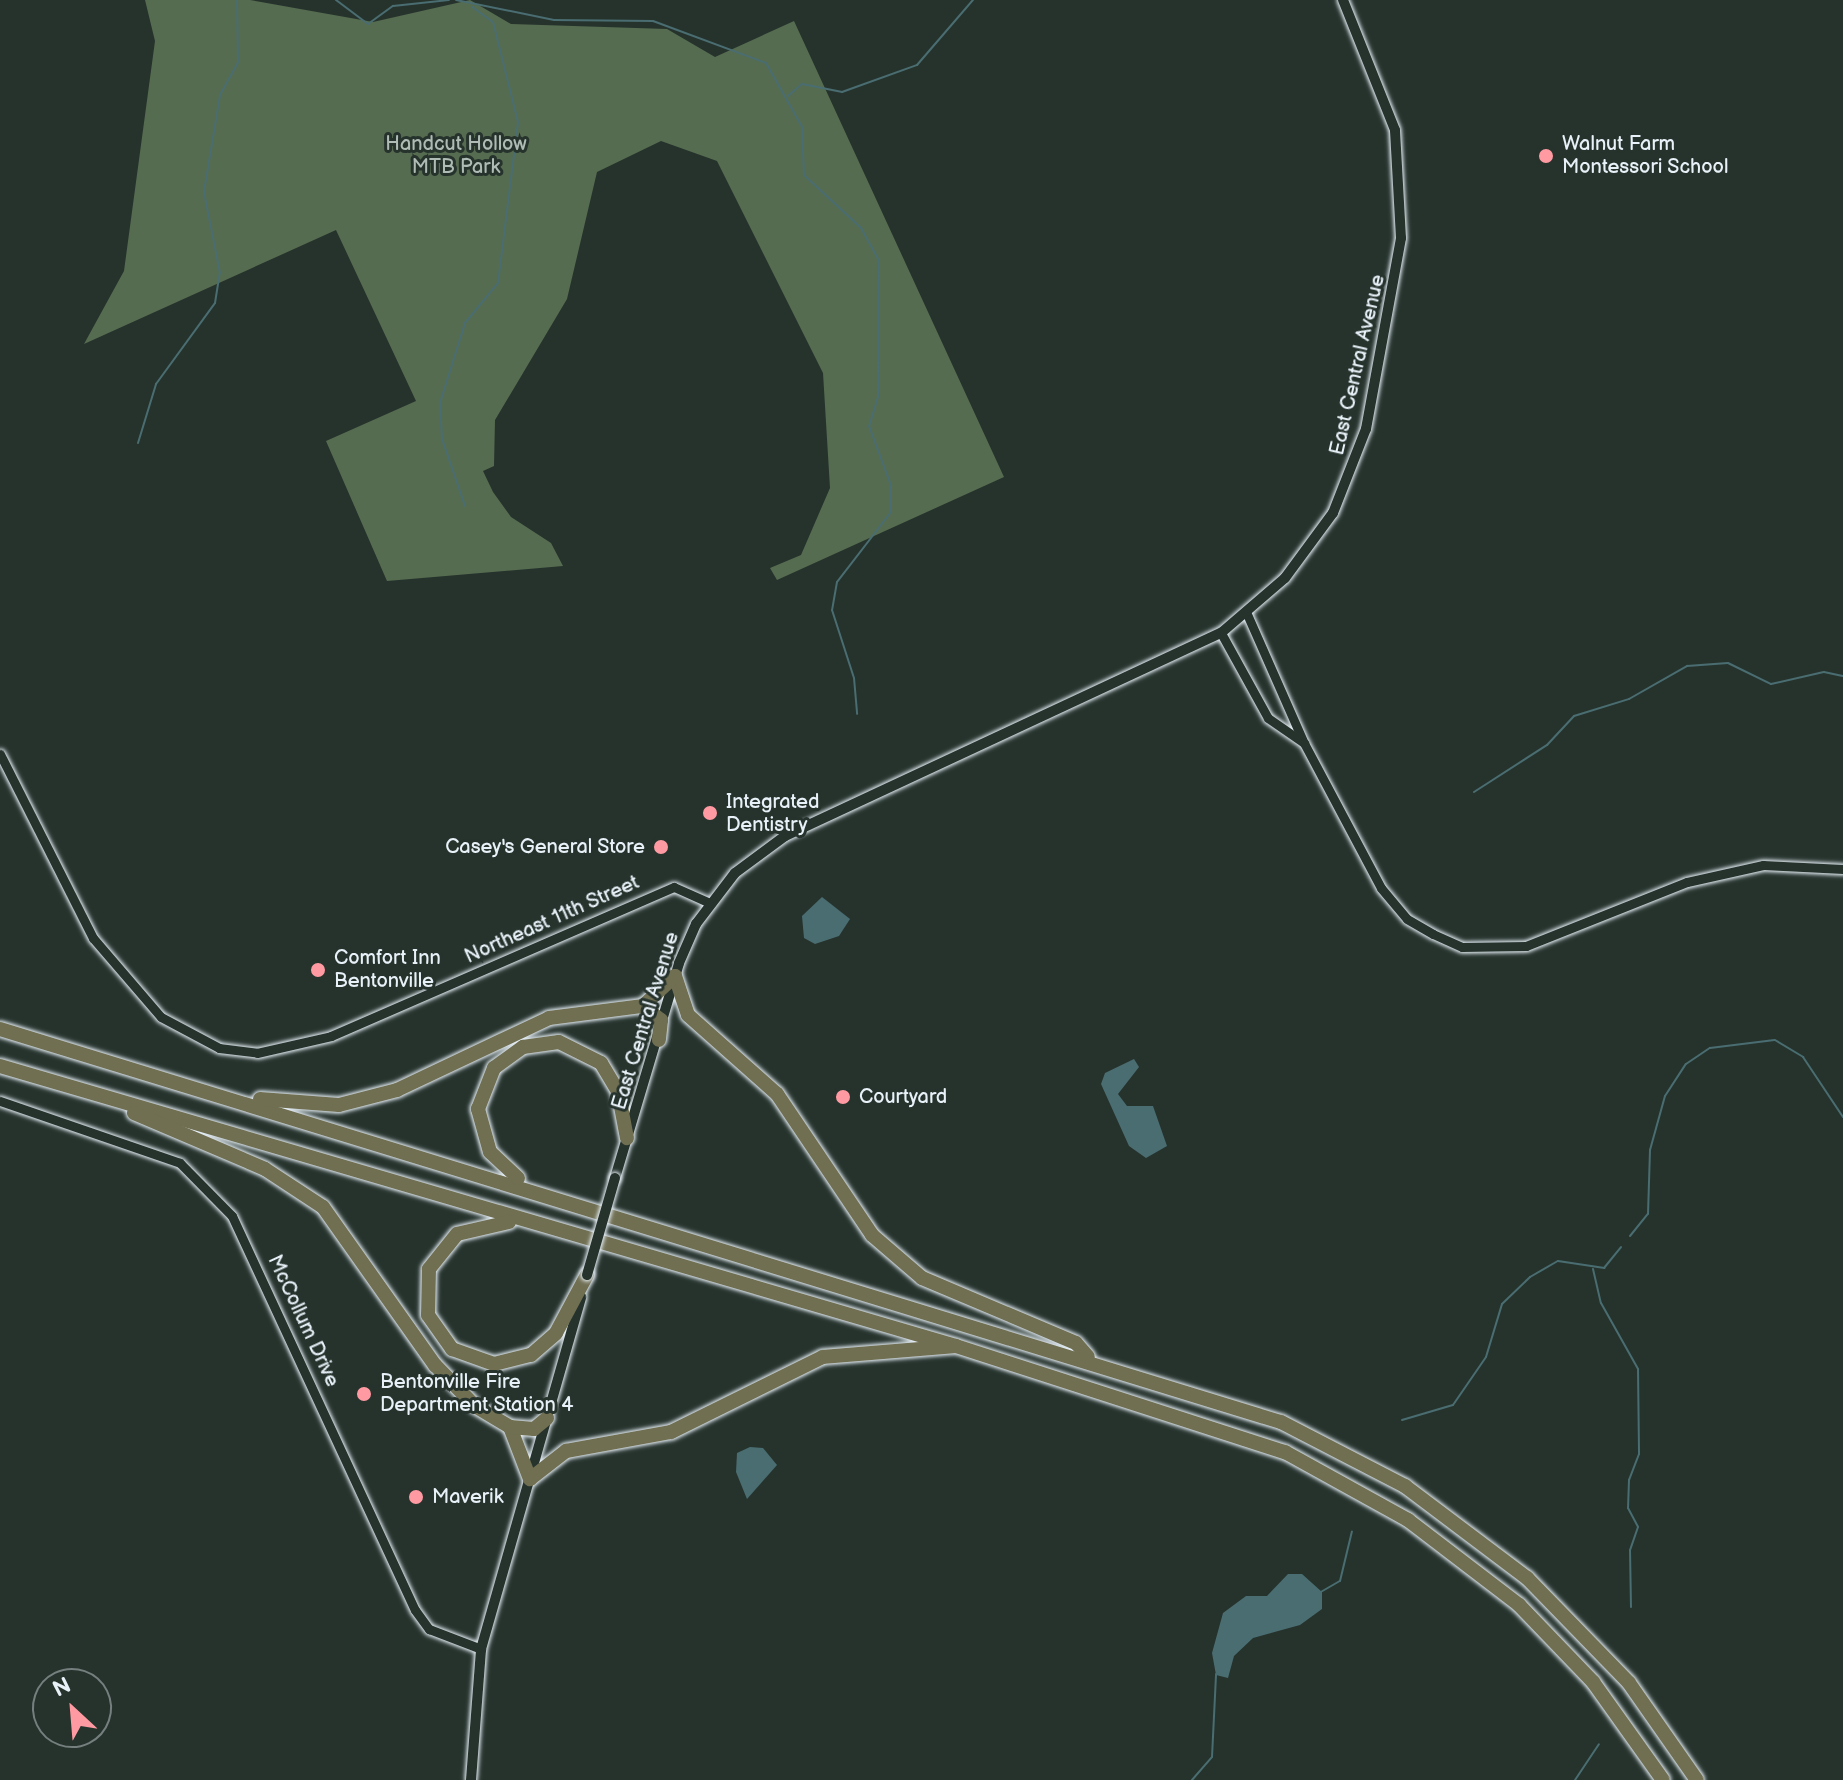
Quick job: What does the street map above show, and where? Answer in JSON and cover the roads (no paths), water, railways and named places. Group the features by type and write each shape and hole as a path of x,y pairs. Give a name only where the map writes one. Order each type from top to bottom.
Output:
{"highway":[{"path":"185,1085 339,1105 397,1090 549,1018 643,1006 675,976 688,1015 777,1094 872,1235 922,1278 1076,1343 1088,1358"},
{"path":"643,1006 661,1020 659,1040"},
{"path":"0,1029 536,1188 1088,1358 1281,1422 1377,1469 1470,1531 1582,1628 1697,1780"},
{"path":"536,1188 496,1160 478,1120 487,1078 512,1053 547,1041 593,1056 614,1082 627,1138"},
{"path":"0,1066 956,1346 1219,1427 1370,1495 1519,1605 1593,1682 1663,1780"},
{"path":"98,1095 308,1194 345,1232 435,1365 475,1406 510,1427 534,1429 547,1418"},
{"path":"531,1224 469,1228 435,1256 425,1299 435,1330 452,1349 494,1364 531,1355 556,1333 587,1275"},
{"path":"510,1427 530,1479 566,1451 671,1432 823,1357 956,1346"}],"main road":[{"name":"East Central Avenue","path":"471,1780 481,1649 675,976 710,903 785,836 1221,633 1247,614 1314,543 1352,473 1381,363 1401,238 1395,130 1343,0"}],"street":[{"path":"1247,614 1304,743 1381,888 1407,919 1462,947 1543,942 1687,882 1743,868 1843,869"},
{"path":"1221,633 1268,718 1304,743"},
{"name":"Northeast 11th Street","path":"0,754 93,938 161,1017 219,1048 273,1052 331,1036 674,887 710,903"},
{"name":"McCollum Drive","path":"0,1101 180,1163 213,1194 259,1267 415,1610 429,1629 481,1649"}],"water":[{"path":"822,897 850,919 839,936 815,944 804,938 802,916"},
{"path":"1134,1059 1139,1067 1118,1094 1127,1106 1153,1106 1167,1146 1146,1158 1129,1146 1101,1084 1105,1073"},
{"path":"750,1447 763,1448 777,1465 747,1499 736,1472 737,1453"},
{"path":"1288,1574 1302,1574 1322,1592 1322,1609 1300,1625 1253,1638 1234,1656 1228,1678 1216,1675 1212,1653 1223,1613 1246,1596 1267,1596"}],"waterway":[{"path":"138,443 156,384 215,303 220,273 204,192 220,95 238,62 237,0"},
{"path":"336,0 368,24 393,6 449,0"},
{"path":"456,0 554,20 653,21 766,63 802,127 804,175 861,228 879,260 878,397 869,426 891,485 891,512 837,582 832,610 854,678 857,714"},
{"path":"788,96 802,84 842,92 917,65 973,0"},
{"path":"465,506 442,439 440,403 465,323 498,283 518,122 493,22 472,7"},
{"path":"1474,792 1547,745 1574,716 1629,699 1687,666 1728,663 1771,684 1824,672 1843,676"},
{"path":"1630,1236 1648,1214 1650,1150 1665,1096 1686,1064 1710,1048 1775,1040 1803,1057 1843,1117"},
{"path":"1402,1420 1453,1405 1486,1357 1502,1304 1530,1277 1558,1261 1604,1268 1621,1247"},
{"path":"1593,1269 1601,1303 1638,1369 1639,1454 1629,1480 1628,1508 1638,1527 1630,1550 1631,1607"},
{"path":"1319,1593 1340,1581 1352,1531"},
{"path":"1192,1780 1212,1757 1216,1674"},
{"path":"1575,1780 1599,1744"}],"place":[{"name":"Walnut Farm Montessori School","path":"1546,156"},
{"name":"Integrated Dentistry","path":"710,813"},
{"name":"Casey's General Store","path":"661,847"},
{"name":"Comfort Inn Bentonville","path":"318,970"},
{"name":"Courtyard","path":"843,1097"},
{"name":"Bentonville Fire Department Station 4","path":"364,1394"},
{"name":"Maverik","path":"416,1497"}],"park label":[{"name":"Handcut Hollow MTB Park","path":"456,156"}]}
